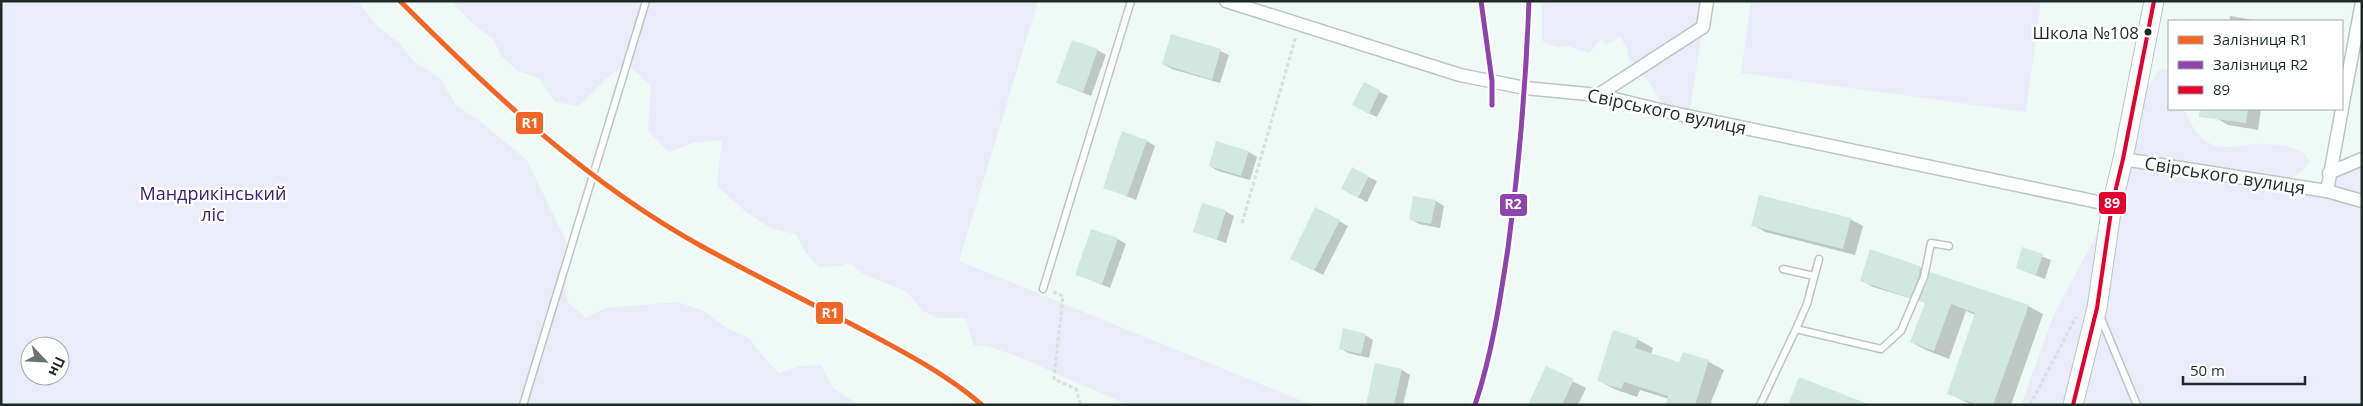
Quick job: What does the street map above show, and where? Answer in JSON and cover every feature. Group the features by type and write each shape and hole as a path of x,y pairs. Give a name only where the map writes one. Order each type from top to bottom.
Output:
{"main road":[{"path":"2073,405 2097,308 2112,205 2154,1"}],"street":[{"name":"Свірського вулиця","path":"1226,1 1460,75 1525,88 1598,95 1664,111 2112,205"},
{"path":"1598,95 1703,27 1707,1"},
{"path":"2343,104 2362,2"},
{"path":"2327,191 2342,110"},
{"name":"Свірського вулиця","path":"2123,159 2327,191 2362,201"},
{"path":"2329,173 2362,159"}],"lane":[{"path":"523,405 646,1"},
{"path":"1043,289 1131,1"},
{"path":"1796,329 1881,349 1901,331 1924,277 1931,242 1949,246"},
{"path":"1760,405 1807,304 1819,259"},
{"path":"1783,269 1814,276"},
{"path":"2097,308 2137,405"}],"path":[{"path":"1242,224 1299,24"},
{"path":"1043,289 1063,296 1054,380 1076,390 1080,405"},
{"path":"2030,405 2076,317 2097,308"}],"green space":[{"name":"Мандрикінський ліс","path":"1,1 358,1 377,26 399,43 415,62 440,78 456,105 478,120 527,160 566,241 562,272 568,302 586,318 605,308 678,302 704,311 725,327 750,339 779,373 801,366 821,365 833,388 859,405 1,405"},
{"path":"451,1 1038,1 959,261 1312,405 1128,405 1019,357 987,346 973,345 966,318 938,318 923,311 907,292 862,273 850,263 819,267 805,252 796,234 772,229 746,212 717,186 722,140 693,143 669,152 648,131 651,86 626,63 606,79 579,106 555,102 539,78 518,71 501,56 494,40 474,25"},
{"path":"1542,1 1707,1 1689,115 1662,104 1649,82 1629,61 1627,49 1620,36 1606,45 1601,39 1589,53 1567,46 1557,47 1542,41"},
{"path":"1751,1 2041,1 2026,112 1741,73"},
{"path":"2168,68 2168,110 2184,110 2195,130 2207,142 2223,147 2274,144 2305,154 2310,162 2301,172 2281,184 2327,191 2329,173 2362,160 2362,405 2021,405 2053,317 2112,205 2145,91 2158,71"}],"building":[{"path":"1171,34 1221,49 1212,80 1162,64"},
{"path":"1072,40 1098,49 1083,92 1056,83"},
{"path":"1364,82 1380,90 1369,114 1352,105"},
{"path":"2200,110 2248,110 2246,123 2199,117"},
{"path":"1122,131 1147,140 1127,196 1103,188"},
{"path":"1216,141 1249,151 1241,176 1209,166"},
{"path":"1352,167 1369,176 1358,198 1341,189"},
{"path":"1759,195 1851,218 1843,249 1751,226"},
{"path":"1413,196 1436,200 1431,224 1409,220"},
{"path":"1202,203 1226,210 1217,240 1193,232"},
{"path":"1315,207 1340,220 1314,271 1290,259"},
{"path":"1091,229 1118,238 1102,284 1075,275"},
{"path":"2022,247 2043,254 2036,275 2016,268"},
{"path":"1870,249 1920,266 1919,276 1910,298 1860,281"},
{"path":"1930,272 2029,305 1993,405 1978,405 1947,394 1975,313 1951,304 1934,351 1910,342 1925,303 1919,301"},
{"path":"1343,328 1366,334 1361,354 1339,349"},
{"path":"1613,330 1638,338 1635,348 1679,362 1683,352 1709,360 1695,405 1666,405 1668,396 1624,382 1621,389 1597,381"},
{"path":"1375,363 1402,369 1394,405 1366,405"},
{"path":"1546,366 1574,379 1562,405 1528,405"},
{"path":"1799,377 1868,404 1788,405"}],"rail line":[{"name":"R1","path":"400,1 506,103 581,166 620,195 703,247 922,363 968,393 982,405"},
{"name":"R2","path":"1481,1 1492,81 1492,105"},
{"name":"R2","path":"1475,405 1491,347 1508,248 1522,125 1529,1"}],"transit line":[{"name":"89","path":"2073,405 2097,308 2112,205 2154,1"}],"place":[{"name":"Школа №108","path":"2148,32"}]}
